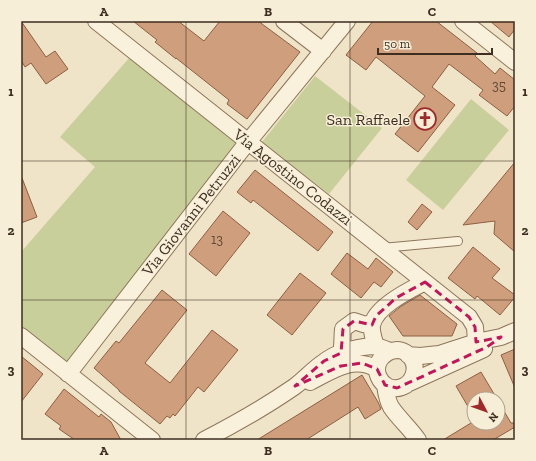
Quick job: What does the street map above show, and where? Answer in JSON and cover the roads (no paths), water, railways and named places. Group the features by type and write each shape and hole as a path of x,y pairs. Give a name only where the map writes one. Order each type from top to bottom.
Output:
{"street":[{"name":"Via Agostino Codazzi","path":"96,21 469,317 475,327 476,342"},
{"path":"284,21 323,51"},
{"name":"Via Giovanni Petruzzi","path":"68,374 248,142 347,21"},
{"path":"463,21 515,62"},
{"path":"425,282 396,298 376,316 372,325 372,334 384,349 385,353 378,362 377,368 380,380 398,385 487,347 508,334"},
{"path":"341,353 343,346 343,328 354,321 372,325"},
{"path":"204,440 237,422 295,386 324,362 341,353 355,348 397,350 420,356 440,354 476,342 508,334"},
{"path":"21,336 152,440"},
{"path":"408,354 414,365 415,371 413,378 398,385 386,396 391,406 416,437"},
{"path":"295,386 306,384 341,366 348,364 362,363 377,368"}],"lane":[{"path":"382,248 458,240"}],"place":[{"name":"San Raffaele","path":"425,119"}]}
